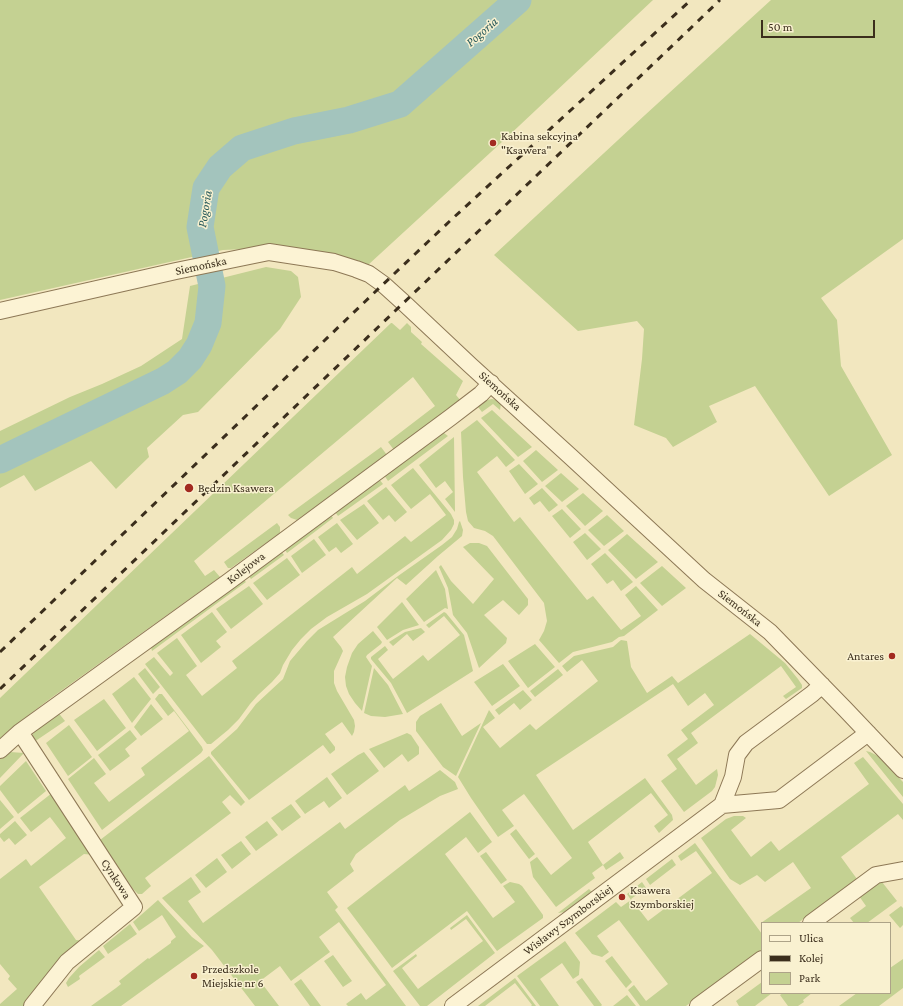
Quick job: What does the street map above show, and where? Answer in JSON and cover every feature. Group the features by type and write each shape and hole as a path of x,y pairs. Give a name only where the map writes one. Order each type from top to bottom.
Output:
{"street":[{"name":"Siemońska","path":"0,310 220,261 269,252 334,262 363,271 383,284 704,580 770,632 903,770"},
{"name":"Kolejowa","path":"0,750 20,732 228,582 451,417 481,394 491,383"},
{"path":"822,685 746,743 737,755 733,777 722,805 779,800 868,733"},
{"name":"Cynkowa","path":"20,732 134,907 68,962 32,1006"},
{"name":"Wisławy Szymborskiej","path":"453,1006 722,805"},
{"path":"812,922 876,875 903,870"},
{"path":"698,1006 761,960"}],"green space":[{"path":"0,0 653,0 368,265 269,248 223,250 0,300"},
{"path":"771,0 903,0 903,239 821,298 837,320 841,366 892,455 829,496 755,386 709,406 717,422 673,447 666,438 634,425 644,329 637,321 578,331 494,255"},
{"path":"266,267 291,271 298,277 301,297 280,329 198,412 183,415 147,448 149,457 116,489 91,461 35,491 24,475 0,488 0,431 70,397 141,366 182,339 190,286"},
{"path":"391,323 400,330 407,323 411,327 411,332 422,342 421,344 463,381 456,395 461,401 394,450 388,442 435,406 413,377 194,561 205,576 214,570 220,577 51,698 9,730 0,739 0,698"},
{"path":"492,399 501,404 500,410 493,404 482,412 478,407 487,400"},
{"path":"492,410 532,447 518,457 481,418"},
{"path":"477,420 515,460 506,467 497,456 477,472 514,522 520,517 587,600 593,596 621,630 641,616 625,595 636,586 658,610 624,636 619,637 612,642 573,652 559,663 539,640 547,621 544,603 493,536 485,531 474,528 468,521 463,477 461,432"},
{"path":"441,433 448,436 388,481 384,475"},
{"path":"454,437 455,512 445,499 453,492 445,481 436,488 419,465"},
{"path":"381,447 387,455 297,520 288,515"},
{"path":"536,450 558,470 542,482 523,461"},
{"path":"519,464 538,484 525,494 509,471"},
{"path":"413,468 451,514 454,524 451,530 442,540 367,594 327,617 311,629 292,650 280,673 258,695 239,719 211,744 207,744 145,664 154,657 170,676 173,673 157,653 177,638 197,666 186,675 202,696 237,668 232,661 352,567 357,574 405,536 411,542 446,515 430,494 411,509 391,485"},
{"path":"561,473 579,489 562,502 545,486"},
{"path":"379,479 383,484 338,516 335,512"},
{"path":"386,487 407,512 395,522 389,515 383,520 367,501"},
{"path":"542,488 558,505 549,512 540,501 534,505 529,498"},
{"path":"583,493 603,511 585,526 566,506"},
{"path":"364,504 379,523 357,540 340,520"},
{"path":"562,509 581,529 570,538 552,516"},
{"path":"331,515 333,518 287,553 284,548"},
{"path":"607,515 624,531 604,546 588,530"},
{"path":"460,521 463,530 462,536 406,585 397,578 333,637 343,651 334,671 334,683 354,720 355,726 352,736 342,722 325,734 335,747 335,750 330,754 323,745 249,800 211,754 211,752 237,729 256,704 283,679 290,661 318,630 365,601 442,545 452,537"},
{"path":"277,523 280,527 280,533 231,568 228,568 224,562"},
{"path":"337,523 353,544 341,553 336,547 329,552 318,537"},
{"path":"585,533 601,549 587,560 573,542"},
{"path":"627,534 658,562 636,579 608,550"},
{"path":"314,539 326,555 302,573 291,556"},
{"path":"470,543 479,543 487,546 528,599 528,605 519,615 503,600 484,615 507,638 506,643 479,668 467,633 453,615 448,588 439,567 441,565 451,581 473,604 494,579 463,547"},
{"path":"281,551 284,555 251,579 248,575"},
{"path":"605,553 633,582 621,591 613,580 607,584 591,564"},
{"path":"287,558 300,575 267,600 253,583"},
{"path":"662,566 686,588 662,606 640,583"},
{"path":"436,570 445,589 448,609 445,608 424,622 406,599"},
{"path":"242,578 246,582 152,651 151,647"},
{"path":"249,586 263,604 231,629 216,609"},
{"path":"402,602 419,625 403,630 387,640 377,627"},
{"path":"212,612 227,632 216,641 221,647 201,663 181,635"},
{"path":"444,612 464,635 473,671 407,713 391,683 371,659 371,657 385,646 388,650 378,659 393,679 423,655 428,661 460,635 444,616 429,628 426,625"},
{"path":"421,628 425,632 413,641 407,634 393,646 389,642 405,632"},
{"path":"373,631 382,642 366,657 372,666 362,711 349,694 345,677 352,653 358,644"},
{"path":"750,634 785,663 798,679 802,685 802,688 786,699 783,696 796,687 781,666 691,733 698,743 677,759 696,785 717,769 718,775 715,787 712,791 684,812 661,781 677,769 667,755 688,739 681,730 714,705 705,693 688,706 673,684 536,775 573,830 645,778 672,815 673,820 659,833 654,826 668,815 651,793 588,842 603,865 592,873 595,878 556,907 533,877 530,862 537,857 551,875 572,858 524,794 502,810 514,826 498,837 458,777 489,710 495,718 483,727 500,748 530,724 536,730 598,681 582,660 567,672 562,666 574,656 613,647 621,640 627,641 631,667 647,693 672,676 678,683"},
{"path":"535,644 555,667 528,688 508,661"},
{"path":"503,664 520,686 492,706 474,682"},
{"path":"145,668 160,687 153,694 138,674"},
{"path":"374,668 388,685 403,714 385,717 371,716 364,713"},
{"path":"558,669 563,675 535,697 530,691"},
{"path":"134,677 151,699 132,723 112,694"},
{"path":"523,690 532,700 520,710 514,703 499,715 495,710"},
{"path":"159,694 162,694 203,750 102,830 68,779 94,758 106,774 94,783 109,802 145,775 141,768 189,731 174,711 168,716 155,699"},
{"path":"104,699 126,728 97,751 74,720"},
{"path":"441,703 462,736 481,723 456,776 443,767 416,731 416,722 420,716"},
{"path":"151,704 163,719 141,736 134,727"},
{"path":"57,711 65,721 34,742 32,737 34,731"},
{"path":"69,725 92,757 68,776 46,743"},
{"path":"130,730 137,739 125,749 130,756 110,771 98,755"},
{"path":"407,733 411,735 419,747 419,754 408,762 402,754 384,768 369,749"},
{"path":"866,751 878,756 903,782 903,797"},
{"path":"10,752 24,753 0,778 0,758"},
{"path":"364,752 379,771 347,795 331,774"},
{"path":"209,756 245,802 241,806 230,795 222,802 231,813 145,878 151,886 142,894 138,894 133,889 100,840"},
{"path":"863,757 903,804 903,820 898,814 841,857 857,879 799,922 762,922 811,888 793,862 765,882 757,875 740,885 730,879 701,838 726,819 734,816 743,816 746,818 731,830 751,857 771,841 779,851 869,784 854,763"},
{"path":"26,761 46,791 18,814 0,790 0,786"},
{"path":"440,770 455,782 458,789 440,796 400,820 356,854 350,864 354,871 327,892 338,907 335,910 406,1006 348,1006 346,1004 361,993 366,1000 386,985 339,922 319,937 330,952 291,981 280,966 260,981 279,1006 255,1006 212,950 162,898 191,877 201,892 188,901 203,923 340,822 345,829 405,785 409,791"},
{"path":"327,777 342,798 329,808 324,801 305,814 295,801"},
{"path":"52,793 94,855 84,854 39,887 76,940 86,941 28,1006 0,1006 0,1004 17,989 8,979 10,976 0,964 0,879 26,859 31,866 66,838 50,817 31,832 20,818"},
{"path":"0,800 14,817 0,829"},
{"path":"291,804 301,817 282,831 271,818"},
{"path":"470,812 492,842 478,853 466,837 445,854 493,918 515,902 503,886 510,882 522,886 543,915 543,918 497,951 467,911 392,968 347,908"},
{"path":"15,821 27,835 15,845 9,838 4,842 0,837 0,834"},
{"path":"267,821 278,835 256,851 245,837"},
{"path":"516,829 535,854 529,859 510,834"},
{"path":"241,841 251,854 232,869 221,855"},
{"path":"695,843 761,933 761,950 686,1006 640,1006 628,990 634,985 646,1001 668,984 619,920 597,936 609,952 602,957 592,954 575,933 616,902 621,907 631,900 627,894 642,882 646,888 631,899 648,921 712,873 696,851 681,861 678,856"},
{"path":"486,852 507,880 501,884 480,856"},
{"path":"620,852 624,858 606,870 603,865"},
{"path":"217,858 227,872 206,888 195,875"},
{"path":"672,859 676,865 650,885 646,879"},
{"path":"882,882 897,901 868,922 853,922 850,918 866,906 859,896 876,883"},
{"path":"589,889 592,892 565,912 558,913"},
{"path":"158,900 192,937 204,946 121,1006 91,1006 121,984 119,981 148,958 149,959 171,943 171,941 176,937 162,915 139,931 133,922"},
{"path":"901,906 903,908 903,925 900,928 889,915"},
{"path":"467,915 495,953 427,1006 420,1006 393,971 416,954 417,956 402,968 418,989 483,941 466,919 451,930 450,928"},
{"path":"130,924 137,934 108,954 103,946"},
{"path":"565,941 580,962 579,975 573,979 562,963 540,979 559,1006 540,1006 517,976"},
{"path":"99,950 105,957 79,976 80,979 68,987 66,983 69,978 79,967"},
{"path":"333,955 352,981 343,987 324,961"},
{"path":"612,956 632,982 626,988 605,961"},
{"path":"903,959 903,988 879,1006 839,1006 856,994 891,994 891,967"},
{"path":"515,978 536,1006 531,1006 532,1005 515,983 485,1006 478,1006"},
{"path":"582,978 602,1005 601,1006 594,1006 576,982"},
{"path":"301,979 321,1006 310,1006 294,984"},
{"path":"761,983 761,994 771,994 755,1006 739,1006 736,1001"},
{"path":"811,994 803,1000 804,1002 798,1006 788,1006 780,995"},
{"path":"627,995 636,1006 613,1006"}],"waterway":[{"name":"Pogoria","path":"0,460 163,381 177,372 190,359 199,345 208,323 212,286 200,227 206,188 220,167 242,148 294,131 349,120 400,104 518,0"}],"railway":[{"path":"0,652 452,219 691,0"},
{"path":"0,689 720,0"}],"place":[{"name":"Kabina sekcyjna \"Ksawera\"","path":"493,143"},
{"name":"Będzin Ksawera","path":"189,488"},
{"name":"Antares","path":"892,656"},
{"name":"Ksawera Szymborskiej","path":"622,897"},
{"name":"Przedszkole Miejskie nr 6","path":"194,976"}]}
